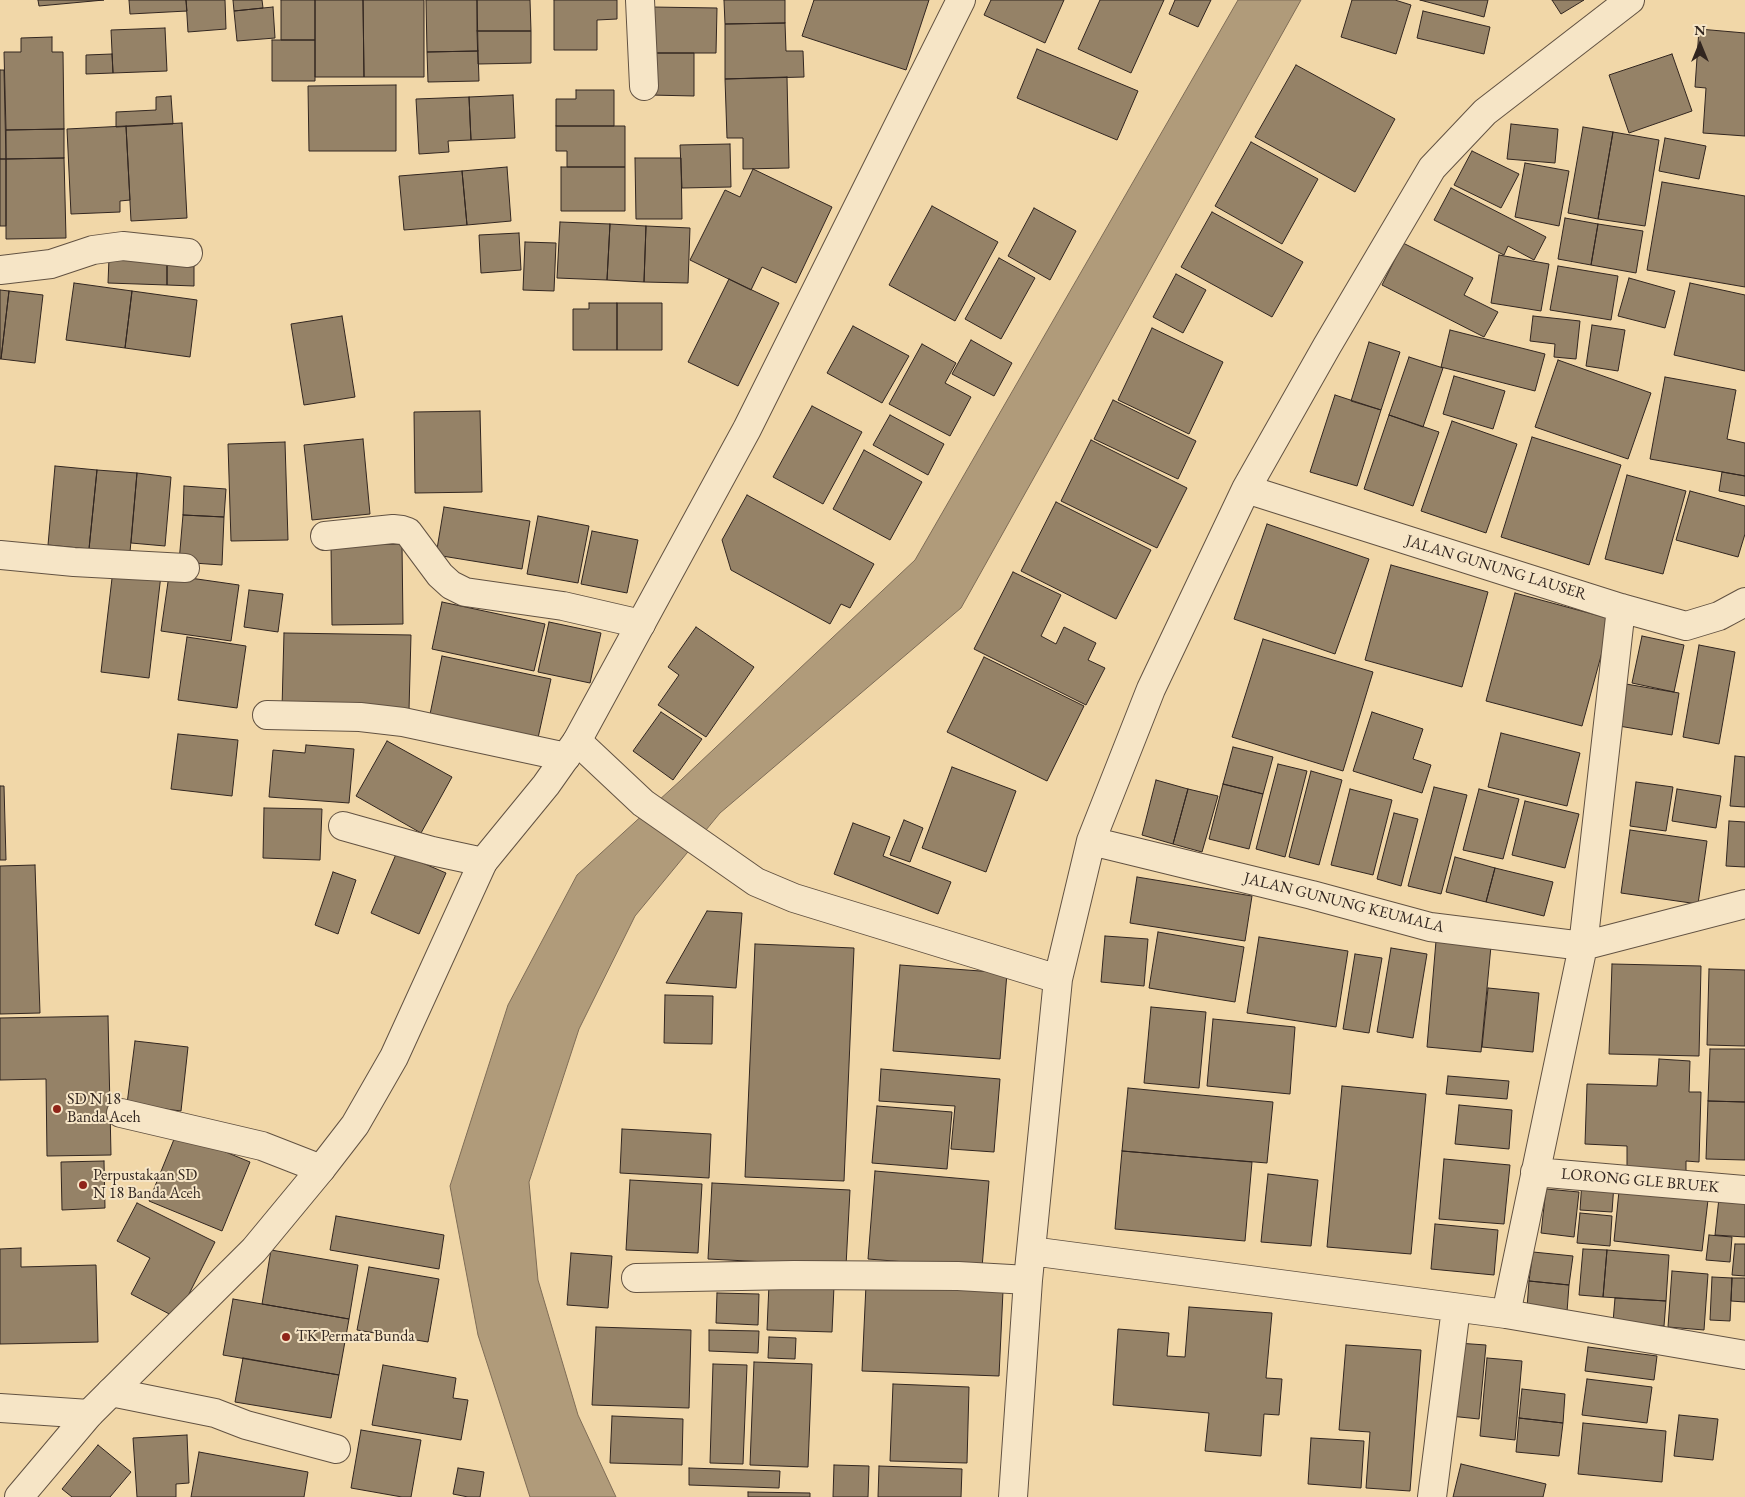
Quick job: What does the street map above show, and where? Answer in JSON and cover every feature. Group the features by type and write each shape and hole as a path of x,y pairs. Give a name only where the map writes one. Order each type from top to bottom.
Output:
{"street":[{"path":"640,0 644,86"},
{"path":"19,1497 89,1414 254,1250 355,1125 394,1057 483,862 546,785 571,749 747,429 961,0"},
{"path":"1013,1497 1028,1280 1058,979 1091,841 1151,689 1246,490 1327,346 1432,168 1485,112 1630,0"},
{"path":"0,270 52,264 93,250 124,246 188,253"},
{"name":"JALAN GUNUNG LAUSER","path":"1246,490 1621,608 1686,626 1719,616 1745,602"},
{"path":"325,536 393,529 402,530 408,532 440,576 451,585 465,592 563,606 641,624"},
{"path":"0,555 74,562 185,568"},
{"path":"1506,1314 1583,946 1621,608"},
{"path":"267,715 360,717 403,722 571,749 643,803 756,882 794,898 1058,979"},
{"path":"343,826 432,851 483,862"},
{"name":"JALAN GUNUNG KEUMALA","path":"1091,841 1312,894 1430,927 1583,946 1745,904"},
{"path":"121,1113 262,1146 321,1169"},
{"name":"LORONG GLE BRUEK","path":"1535,1172 1745,1190"},
{"path":"1031,1251 1506,1314 1745,1355"},
{"path":"636,1278 794,1274 958,1276 1028,1280"},
{"path":"1432,1497 1456,1308"},
{"path":"111,1392 215,1413 246,1425 336,1449"},
{"path":"0,1408 89,1414"}],"shaded area":[{"path":"1238,0 1301,0 961,608 720,813 635,916 579,1029 529,1182 538,1280 578,1415 616,1497 530,1497 478,1335 450,1186 508,1005 577,875 915,560"}],"building":[{"path":"38,0 104,0 39,6"},
{"path":"129,0 186,0 187,11 130,14"},
{"path":"186,0 225,0 226,29 188,32"},
{"path":"233,0 262,0 263,8 234,11"},
{"path":"281,0 315,0 315,40 281,40"},
{"path":"315,0 363,0 364,77 315,77"},
{"path":"363,0 424,0 424,77 364,77"},
{"path":"426,0 477,0 478,51 427,52"},
{"path":"477,0 530,0 531,31 477,31"},
{"path":"554,0 617,0 617,19 597,20 597,50 554,50"},
{"path":"724,0 785,0 785,23 725,24"},
{"path":"814,0 929,0 906,70 802,36"},
{"path":"991,0 1064,0 1045,43 984,15"},
{"path":"1100,0 1164,0 1131,73 1078,49"},
{"path":"1175,0 1211,0 1198,27 1169,14"},
{"path":"1352,0 1395,0 1411,5 1396,54 1341,37"},
{"path":"1420,0 1488,0 1484,17"},
{"path":"1552,0 1584,0 1561,14"},
{"path":"273,7 275,38 237,41 234,11"},
{"path":"651,7 717,8 716,53 651,53"},
{"path":"1423,11 1490,27 1484,54 1417,38"},
{"path":"785,23 786,51 803,51 804,77 725,79 725,24"},
{"path":"165,28 167,71 113,73 111,30"},
{"path":"1699,29 1745,33 1745,136 1703,133 1706,88 1695,87"},
{"path":"477,31 531,31 531,63 478,64"},
{"path":"52,37 52,52 63,52 64,129 6,130 4,52 21,52 21,38"},
{"path":"272,40 315,40 315,81 272,81"},
{"path":"1037,49 1138,91 1117,140 1017,98"},
{"path":"478,51 479,81 428,82 427,52"},
{"path":"651,53 694,53 694,96 650,95"},
{"path":"112,54 113,73 86,74 86,55"},
{"path":"1672,54 1692,111 1629,133 1609,75"},
{"path":"1296,65 1395,119 1355,192 1255,137"},
{"path":"0,70 4,70 6,159 0,159"},
{"path":"787,77 789,168 743,169 743,138 727,138 725,79"},
{"path":"396,85 396,151 309,151 308,86"},
{"path":"576,90 614,90 614,126 556,126 556,99 576,99"},
{"path":"513,95 515,138 471,140 469,97"},
{"path":"171,96 173,124 116,127 116,112 156,110 156,97"},
{"path":"469,97 471,140 448,141 449,152 419,154 416,99"},
{"path":"182,123 187,218 131,221 126,126"},
{"path":"1511,124 1558,129 1555,163 1507,159"},
{"path":"126,126 130,200 120,201 120,212 71,214 67,129"},
{"path":"556,126 625,126 625,167 567,167 567,151 556,151"},
{"path":"1583,127 1613,132 1598,219 1568,213"},
{"path":"64,129 64,158 6,159 6,130"},
{"path":"1613,132 1659,140 1645,226 1598,219"},
{"path":"1665,138 1706,146 1699,179 1659,171"},
{"path":"1251,142 1318,179 1282,244 1215,206"},
{"path":"730,144 731,187 682,188 680,145"},
{"path":"1472,151 1519,174 1501,208 1454,185"},
{"path":"64,158 66,238 6,239 6,159"},
{"path":"635,158 681,158 682,219 636,219"},
{"path":"0,159 6,159 6,226 0,226"},
{"path":"1525,163 1569,171 1559,226 1515,217"},
{"path":"507,167 511,221 467,225 462,171"},
{"path":"561,167 625,167 625,211 561,211"},
{"path":"753,169 832,207 796,283 762,267 751,290 690,260 725,190 740,197"},
{"path":"462,171 467,225 404,230 399,176"},
{"path":"1662,182 1745,196 1745,287 1647,270"},
{"path":"1451,188 1546,237 1534,260 1508,246 1504,255 1434,220"},
{"path":"932,206 998,242 955,321 889,285"},
{"path":"1034,208 1076,231 1050,280 1008,256"},
{"path":"1212,212 1303,262 1272,317 1181,267"},
{"path":"1565,218 1598,224 1591,265 1558,259"},
{"path":"560,222 610,224 607,280 557,278"},
{"path":"610,224 646,226 644,282 607,280"},
{"path":"1598,224 1643,231 1636,273 1591,265"},
{"path":"646,226 690,228 688,283 644,282"},
{"path":"519,233 521,270 481,273 479,235"},
{"path":"525,242 556,243 554,291 523,290"},
{"path":"1403,243 1473,278 1464,295 1498,312 1484,337 1382,285"},
{"path":"1499,255 1549,264 1541,311 1491,303"},
{"path":"109,258 167,260 167,285 108,283"},
{"path":"999,258 1035,278 1001,339 965,319"},
{"path":"167,260 194,261 194,286 167,285"},
{"path":"1558,266 1618,276 1611,320 1550,310"},
{"path":"1176,274 1206,290 1183,333 1153,317"},
{"path":"1629,278 1675,291 1665,328 1618,316"},
{"path":"729,279 779,303 738,386 688,362"},
{"path":"74,283 132,291 125,348 66,340"},
{"path":"1690,283 1745,295 1745,371 1674,355"},
{"path":"0,290 9,291 1,359 0,359"},
{"path":"9,291 43,295 35,363 1,359"},
{"path":"132,291 197,300 190,357 125,348"},
{"path":"589,303 617,303 617,350 573,350 573,309 589,309"},
{"path":"617,303 662,303 662,350 617,350"},
{"path":"342,316 355,397 304,405 291,324"},
{"path":"1533,316 1580,321 1576,359 1554,357 1555,344 1530,341"},
{"path":"1592,325 1625,330 1618,371 1586,366"},
{"path":"853,326 909,356 882,403 827,373"},
{"path":"1152,328 1223,362 1189,434 1118,400"},
{"path":"1450,330 1545,354 1535,391 1441,367"},
{"path":"971,340 1012,363 994,396 952,374"},
{"path":"1369,342 1400,352 1381,410 1351,401"},
{"path":"922,344 956,363 945,383 971,397 950,436 889,404"},
{"path":"1409,357 1443,368 1423,427 1389,415"},
{"path":"1558,360 1651,393 1628,459 1535,427"},
{"path":"1454,376 1505,391 1493,429 1443,414"},
{"path":"1665,377 1736,390 1727,439 1745,443 1745,476 1650,459"},
{"path":"1335,395 1381,410 1357,486 1310,472"},
{"path":"1113,400 1196,441 1178,479 1094,439"},
{"path":"812,406 862,432 823,504 773,477"},
{"path":"480,411 482,492 415,493 414,412"},
{"path":"890,415 944,444 928,475 873,445"},
{"path":"1389,415 1439,432 1413,506 1364,489"},
{"path":"1452,421 1517,444 1486,533 1421,511"},
{"path":"1532,437 1621,465 1589,565 1501,537"},
{"path":"363,439 370,514 312,520 304,445"},
{"path":"1091,440 1187,488 1157,548 1061,501"},
{"path":"285,442 288,540 231,541 228,444"},
{"path":"864,450 922,482 890,540 833,509"},
{"path":"55,466 97,470 89,549 48,545"},
{"path":"97,470 137,473 130,552 89,549"},
{"path":"1722,472 1745,476 1745,496 1719,491"},
{"path":"137,473 171,477 165,546 131,543"},
{"path":"1627,475 1686,491 1663,574 1605,559"},
{"path":"184,486 226,489 224,517 183,515"},
{"path":"1690,491 1745,506 1745,534 1738,557 1676,540"},
{"path":"747,495 874,564 850,608 841,604 830,624 731,570 722,540"},
{"path":"1056,502 1151,550 1116,619 1021,571"},
{"path":"444,507 530,521 522,569 436,555"},
{"path":"183,515 224,517 222,565 179,562"},
{"path":"538,516 589,526 578,583 527,574"},
{"path":"1267,524 1369,559 1335,654 1234,619"},
{"path":"592,531 638,540 627,593 581,584"},
{"path":"402,544 403,624 332,625 331,545"},
{"path":"1391,565 1488,592 1462,687 1365,660"},
{"path":"113,570 161,575 149,678 101,672"},
{"path":"1013,572 1061,595 1041,636 1056,644 1064,627 1096,643 1088,660 1105,668 1086,705 974,649"},
{"path":"169,575 239,585 231,641 161,631"},
{"path":"249,590 283,594 278,632 244,627"},
{"path":"1515,593 1611,619 1582,726 1486,701"},
{"path":"442,602 545,624 534,671 432,649"},
{"path":"549,622 601,633 590,683 538,672"},
{"path":"696,627 754,667 706,737 658,705 679,675 668,667"},
{"path":"284,633 411,635 409,710 282,708"},
{"path":"1642,636 1684,645 1674,692 1632,683"},
{"path":"187,637 246,646 237,708 178,700"},
{"path":"1263,639 1373,672 1343,771 1232,737"},
{"path":"1699,645 1735,652 1719,744 1683,737"},
{"path":"442,656 551,679 536,747 428,724"},
{"path":"984,657 1084,706 1047,781 947,732"},
{"path":"1620,683 1679,693 1672,735 1613,725"},
{"path":"661,712 702,739 673,780 633,751"},
{"path":"1372,712 1423,729 1413,759 1431,765 1422,793 1353,771"},
{"path":"1501,733 1580,753 1567,806 1488,787"},
{"path":"178,734 238,740 232,796 171,789"},
{"path":"387,741 452,777 421,833 356,796"},
{"path":"306,745 354,749 349,803 269,797 273,750 305,753"},
{"path":"1233,747 1273,757 1263,794 1223,784"},
{"path":"1735,756 1745,757 1745,807 1730,806"},
{"path":"1278,764 1307,771 1285,857 1256,849"},
{"path":"952,767 1016,791 986,872 922,848"},
{"path":"1311,771 1342,780 1319,865 1289,857"},
{"path":"1156,780 1188,789 1173,844 1142,835"},
{"path":"1636,782 1673,787 1666,831 1630,826"},
{"path":"1223,784 1263,794 1249,849 1209,839"},
{"path":"0,786 4,786 6,860 0,860"},
{"path":"1434,787 1467,795 1441,894 1408,886"},
{"path":"1188,789 1218,796 1202,852 1173,844"},
{"path":"1350,789 1392,800 1373,875 1331,865"},
{"path":"1479,789 1519,799 1503,859 1463,850"},
{"path":"1677,789 1721,796 1716,828 1672,821"},
{"path":"1525,801 1579,814 1565,868 1512,855"},
{"path":"264,808 322,809 320,860 263,858"},
{"path":"1394,813 1418,819 1401,886 1377,879"},
{"path":"904,820 923,828 910,862 890,855"},
{"path":"1729,821 1745,822 1745,867 1726,866"},
{"path":"853,823 890,837 883,856 951,882 938,914 834,874"},
{"path":"1630,830 1707,841 1698,904 1621,893"},
{"path":"397,852 446,873 419,934 371,913"},
{"path":"1455,857 1495,868 1486,902 1446,892"},
{"path":"35,865 40,1013 0,1014 0,866"},
{"path":"1495,868 1553,882 1544,916 1486,902"},
{"path":"333,872 356,880 338,934 315,925"},
{"path":"1137,877 1252,896 1245,941 1130,923"},
{"path":"707,911 742,913 736,988 666,983"},
{"path":"1158,932 1244,947 1235,1002 1149,988"},
{"path":"1105,936 1148,939 1144,986 1101,982"},
{"path":"1259,937 1348,951 1336,1027 1247,1013"},
{"path":"1436,941 1491,946 1481,1052 1427,1047"},
{"path":"755,944 854,948 844,1181 745,1177"},
{"path":"1391,948 1427,954 1413,1038 1377,1032"},
{"path":"1355,954 1382,958 1369,1033 1343,1029"},
{"path":"1612,964 1701,966 1699,1056 1609,1054"},
{"path":"900,965 1007,973 1000,1059 893,1051"},
{"path":"1709,969 1745,970 1745,1046 1707,1045"},
{"path":"1488,988 1539,993 1533,1052 1482,1047"},
{"path":"665,995 713,996 712,1044 664,1043"},
{"path":"1151,1007 1206,1012 1199,1088 1144,1083"},
{"path":"108,1016 111,1155 47,1156 46,1079 0,1080 0,1018"},
{"path":"1213,1019 1295,1027 1290,1094 1207,1086"},
{"path":"135,1041 188,1047 181,1111 127,1104"},
{"path":"1710,1049 1745,1049 1745,1102 1708,1101"},
{"path":"1659,1059 1690,1061 1689,1092 1701,1092 1699,1162 1686,1161 1686,1173 1627,1171 1627,1146 1585,1144 1587,1084 1657,1086"},
{"path":"881,1069 1000,1079 994,1152 951,1149 955,1106 879,1101"},
{"path":"1448,1076 1509,1081 1507,1099 1446,1094"},
{"path":"1342,1086 1426,1094 1411,1254 1327,1247"},
{"path":"1128,1088 1273,1102 1267,1163 1122,1151"},
{"path":"1708,1101 1745,1102 1745,1160 1706,1159"},
{"path":"1459,1105 1512,1110 1509,1149 1455,1144"},
{"path":"877,1106 952,1112 947,1169 872,1163"},
{"path":"622,1129 711,1134 709,1178 620,1173"},
{"path":"177,1132 250,1162 222,1231 149,1201"},
{"path":"1122,1151 1252,1162 1245,1241 1115,1229"},
{"path":"1444,1159 1510,1165 1504,1224 1439,1219"},
{"name":"Perpustakaan SD N 18 Banda Aceh","path":"104,1161 105,1208 62,1210 61,1162"},
{"path":"875,1171 989,1181 982,1268 868,1259"},
{"path":"1268,1174 1318,1180 1311,1246 1261,1242"},
{"path":"630,1180 702,1184 698,1253 626,1250"},
{"path":"1582,1181 1614,1184 1612,1212 1580,1210"},
{"path":"712,1183 850,1190 846,1266 708,1259"},
{"path":"1546,1189 1579,1192 1574,1237 1541,1233"},
{"path":"1619,1191 1708,1200 1702,1251 1614,1241"},
{"path":"1719,1198 1745,1201 1745,1237 1715,1235"},
{"path":"137,1203 215,1242 177,1318 131,1294 150,1258 117,1241"},
{"path":"1580,1213 1612,1216 1610,1246 1577,1243"},
{"path":"336,1216 444,1235 439,1269 330,1250"},
{"path":"1435,1224 1498,1230 1494,1275 1431,1269"},
{"path":"1709,1235 1732,1237 1730,1262 1706,1260"},
{"path":"1735,1244 1745,1244 1745,1276 1732,1275"},
{"path":"21,1248 21,1267 96,1265 98,1342 0,1344 0,1249"},
{"path":"1583,1249 1607,1250 1603,1297 1579,1295"},
{"path":"271,1250 358,1265 349,1319 262,1304"},
{"path":"1607,1250 1669,1255 1666,1301 1603,1297"},
{"path":"1533,1252 1573,1256 1569,1285 1529,1281"},
{"path":"571,1253 612,1256 608,1308 567,1305"},
{"path":"369,1267 439,1279 428,1342 357,1330"},
{"path":"1672,1271 1708,1274 1704,1330 1668,1327"},
{"path":"1712,1277 1732,1278 1730,1321 1710,1320"},
{"path":"1732,1278 1745,1278 1745,1302 1731,1301"},
{"path":"1529,1281 1569,1285 1567,1312 1527,1308"},
{"path":"769,1284 834,1286 832,1332 767,1330"},
{"path":"866,1285 1003,1291 999,1376 862,1371"},
{"path":"717,1293 759,1294 758,1325 716,1323"},
{"path":"1615,1298 1666,1301 1664,1326 1613,1322"},
{"name":"TK Permata Bunda","path":"233,1299 349,1319 339,1375 223,1355"},
{"path":"1189,1307 1272,1313 1266,1378 1282,1379 1279,1415 1264,1414 1261,1456 1205,1451 1209,1413 1113,1405 1118,1329 1169,1333 1167,1356 1185,1357"},
{"path":"596,1327 691,1330 689,1408 592,1405"},
{"path":"709,1330 759,1331 758,1353 709,1351"},
{"path":"769,1337 796,1338 795,1359 768,1358"},
{"path":"1457,1343 1486,1345 1479,1419 1450,1416"},
{"path":"1346,1345 1421,1350 1410,1491 1366,1488 1370,1432 1339,1430"},
{"path":"1588,1347 1657,1356 1654,1380 1585,1371"},
{"path":"243,1358 339,1375 331,1418 235,1402"},
{"path":"1487,1358 1522,1361 1515,1440 1480,1436"},
{"path":"754,1362 812,1364 808,1467 750,1465"},
{"path":"713,1364 747,1365 743,1464 710,1463"},
{"path":"383,1365 456,1378 453,1398 468,1400 461,1440 372,1425"},
{"path":"1587,1379 1652,1387 1647,1423 1582,1415"},
{"path":"893,1384 969,1387 967,1463 890,1461"},
{"path":"1522,1389 1565,1394 1563,1423 1519,1418"},
{"path":"1679,1415 1718,1419 1713,1460 1674,1456"},
{"path":"612,1416 683,1419 682,1465 610,1463"},
{"path":"1519,1418 1563,1423 1559,1456 1516,1452"},
{"path":"1583,1423 1666,1431 1662,1482 1578,1474"},
{"path":"361,1430 421,1440 411,1497 351,1488"},
{"path":"187,1435 189,1483 176,1484 176,1497 137,1497 133,1438"},
{"path":"1311,1438 1364,1441 1361,1488 1308,1484"},
{"path":"98,1445 131,1472 110,1497 72,1497 62,1489"},
{"path":"199,1452 308,1472 304,1497 191,1497"},
{"path":"1461,1464 1546,1484 1543,1497 1453,1497"},
{"path":"834,1465 869,1466 868,1497 833,1497"},
{"path":"879,1466 962,1469 961,1497 878,1497"},
{"path":"458,1468 484,1472 480,1497 453,1494"},
{"path":"689,1468 780,1471 779,1488 689,1485"},
{"path":"748,1492 810,1493 810,1497 748,1497"}],"place":[{"name":"SD N 18 Banda Aceh","path":"57,1109"},
{"name":"Perpustakaan SD N 18 Banda Aceh","path":"83,1185"},
{"name":"TK Permata Bunda","path":"286,1337"}]}
